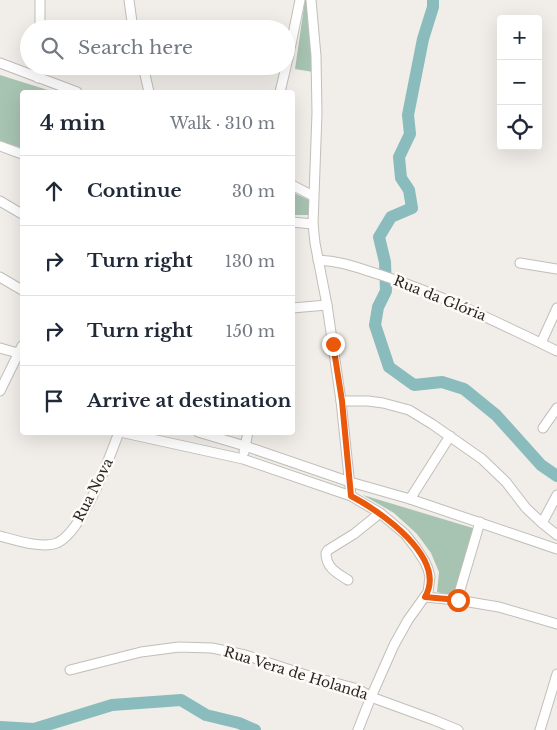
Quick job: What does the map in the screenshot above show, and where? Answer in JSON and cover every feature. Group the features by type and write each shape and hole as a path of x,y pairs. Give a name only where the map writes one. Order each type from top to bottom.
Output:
{"street":[{"path":"40,0 40,20"},
{"path":"129,0 132,20"},
{"path":"295,27 300,0"},
{"path":"311,0 316,56 317,113 313,224 342,401 351,496"},
{"path":"0,63 20,71"},
{"path":"30,75 71,90"},
{"path":"145,75 149,90"},
{"path":"281,90 284,75"},
{"path":"0,146 20,153"},
{"path":"295,186 314,196"},
{"path":"0,201 20,213"},
{"path":"295,222 313,224"},
{"name":"Rua da Glória","path":"318,260 340,262 393,279 458,304 557,351"},
{"path":"520,262 557,269"},
{"path":"0,278 20,289"},
{"path":"295,308 327,305"},
{"path":"541,343 557,308"},
{"path":"0,348 20,349 0,392"},
{"path":"342,401 383,403 409,410 482,459 506,482 526,508 557,535"},
{"path":"543,428 557,408"},
{"name":"Rua Nova","path":"0,536 48,545 57,543 62,539 74,527 94,494 118,435"},
{"path":"133,435 243,459 351,496 380,513 405,534 425,562 430,577 430,585 425,597 408,620 394,645 358,730"},
{"path":"208,435 350,482 410,499 557,549"},
{"path":"243,459 247,435"},
{"path":"410,499 450,436"},
{"path":"542,523 557,495"},
{"path":"348,580 328,565 326,554 328,550 354,534 380,513"},
{"path":"458,600 480,522"},
{"path":"425,597 458,600 499,608 557,624"},
{"name":"Rua Vera de Holanda","path":"70,670 141,652 179,647 226,650 358,690 458,730"},
{"path":"540,730 557,674"}],"green space":[{"path":"306,0 313,72 295,69"},
{"path":"0,75 48,90 20,90 20,147 0,141"},
{"path":"295,193 311,201 309,215 295,215"},
{"path":"363,495 476,529 458,597 437,592 439,572 431,553 417,534 394,513"}],"waterway":[{"path":"433,0 408,115 410,134 399,157 401,178 409,190 412,208 391,217 379,237 385,262 386,291 378,307 375,325 389,367 414,385 442,382 464,389 496,415 541,465 557,476"},
{"path":"0,727 34,729 112,705 181,700 206,715 239,723 255,730"}],"route":[{"path":"333,344 342,401 351,496 380,513 405,534 416,548 425,562 430,577 430,585 425,597 458,600"}]}
